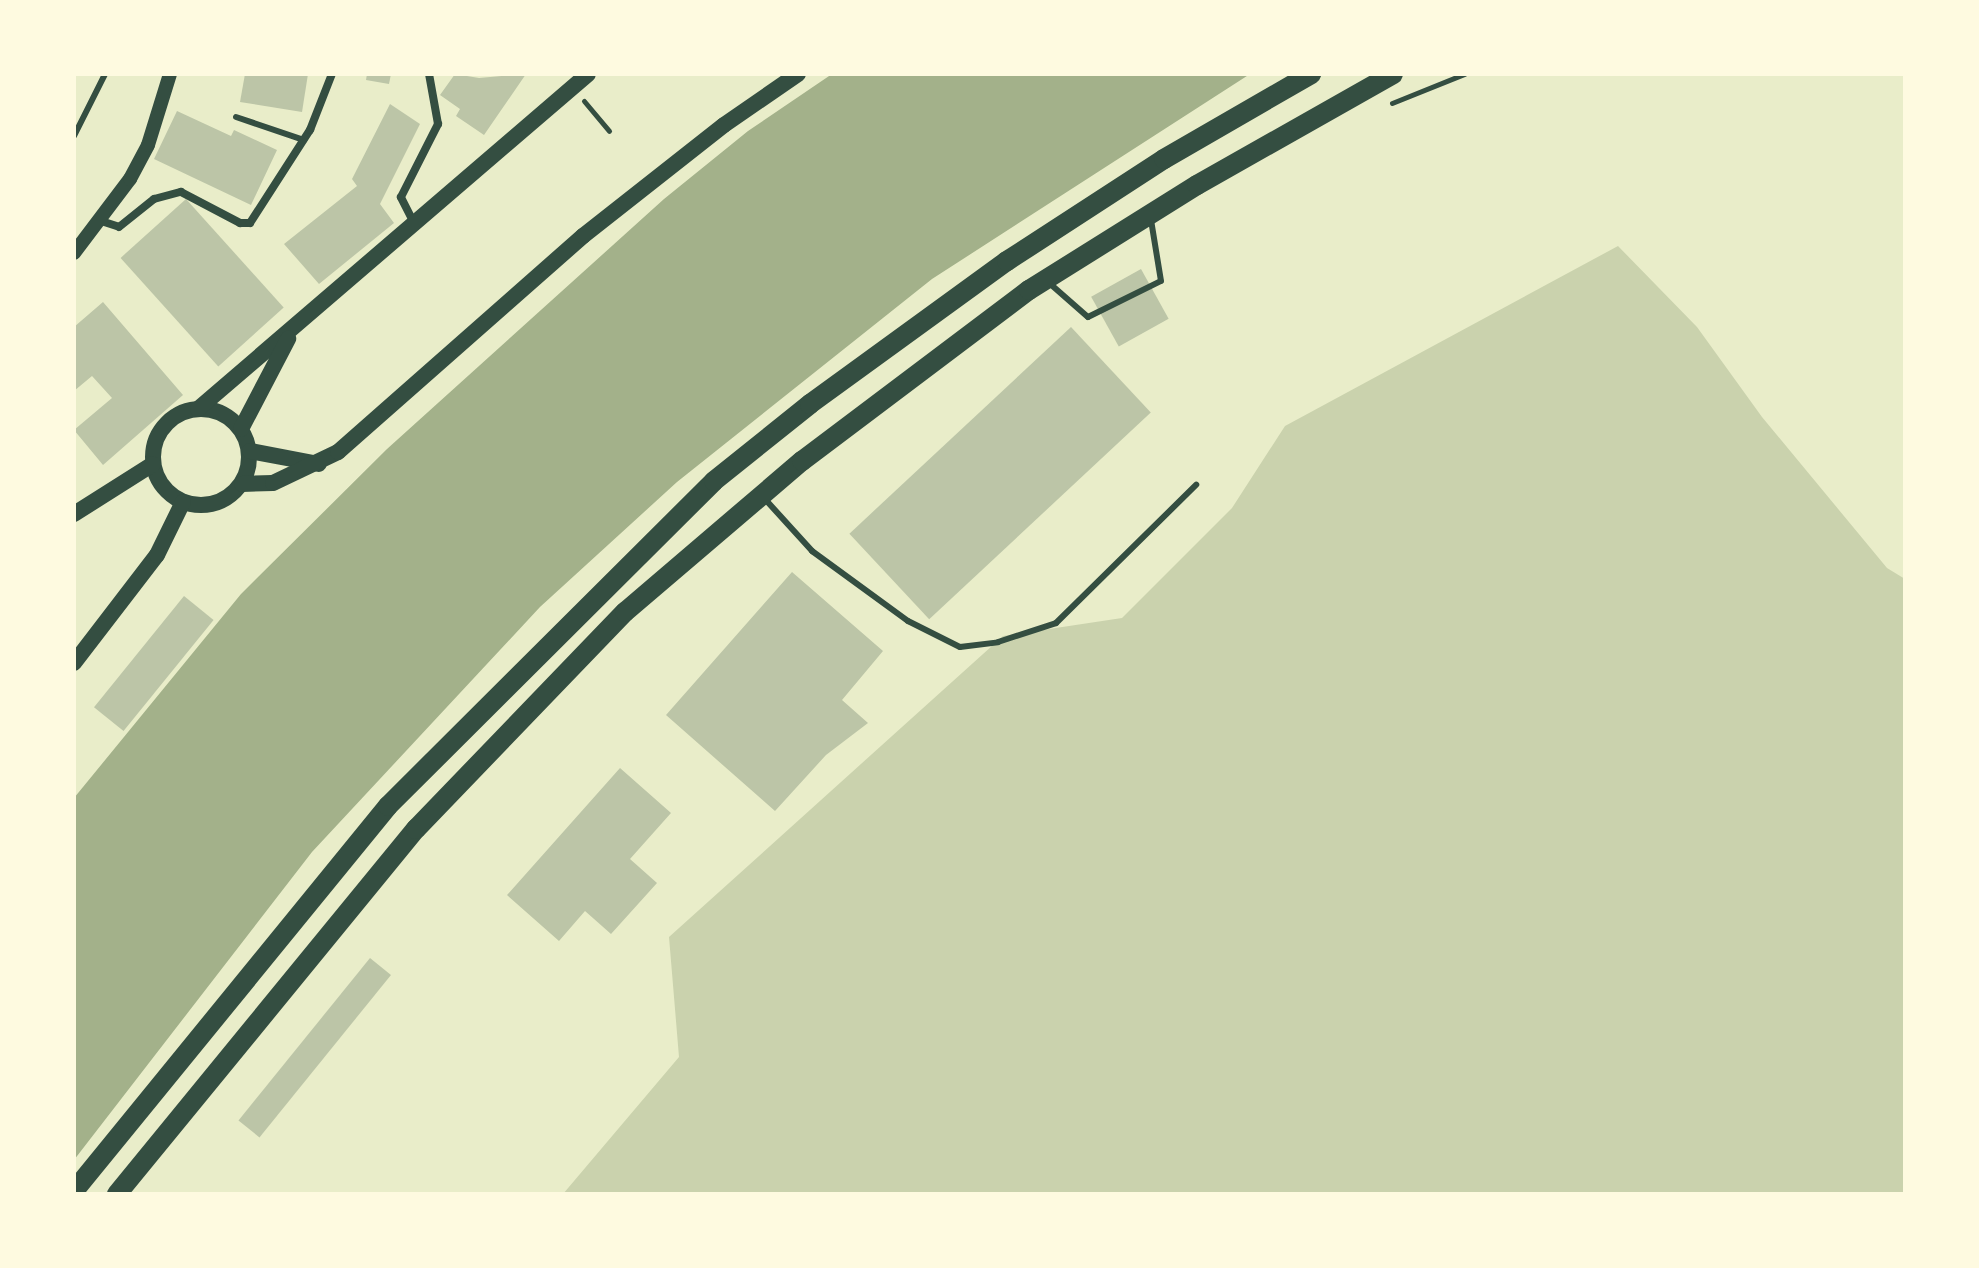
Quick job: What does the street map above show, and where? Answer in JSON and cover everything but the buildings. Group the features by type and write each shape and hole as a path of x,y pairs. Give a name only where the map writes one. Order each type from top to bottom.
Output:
{"main road":[{"path":"588,74 290,334 198,409 164,427 153,464 164,489 183,502 216,503 242,484 273,483 321,464 583,236 724,125 798,74"},
{"path":"74,1191 388,806 714,481 810,404 1007,261 1164,159 1311,74"},
{"path":"117,1194 416,829 625,612 762,496 1045,280 1150,214 1393,74"},
{"path":"241,429 290,334"},
{"path":"198,409 222,413 241,429 250,451 242,484"},
{"path":"250,451 321,464"},
{"path":"74,514 153,464"},
{"path":"74,663 157,555 183,502"}],"street":[{"path":"74,253 148,145 170,74"},
{"path":"98,220 119,227 154,199 181,192 250,223 304,140 332,74"},
{"path":"414,223 401,197 438,124 429,74"}],"lane":[{"path":"74,136 105,74"},
{"path":"236,117 304,140"},
{"path":"1045,280 1088,317 1161,281 1150,214"},
{"path":"762,496 812,551 908,621 960,647 998,642 1056,623 1196,485"}],"path":[{"path":"573,87 609,131"}],"shaded area":[{"path":"832,74 1250,74 932,279 677,482 540,607 312,852 74,1160 74,798 241,594 387,449 664,199 748,131"},
{"path":"1618,246 1697,327 1762,417 1887,568 1905,579 1905,1194 563,1194 679,1057 669,937 1003,636 1122,618 1232,508 1285,426"}]}
